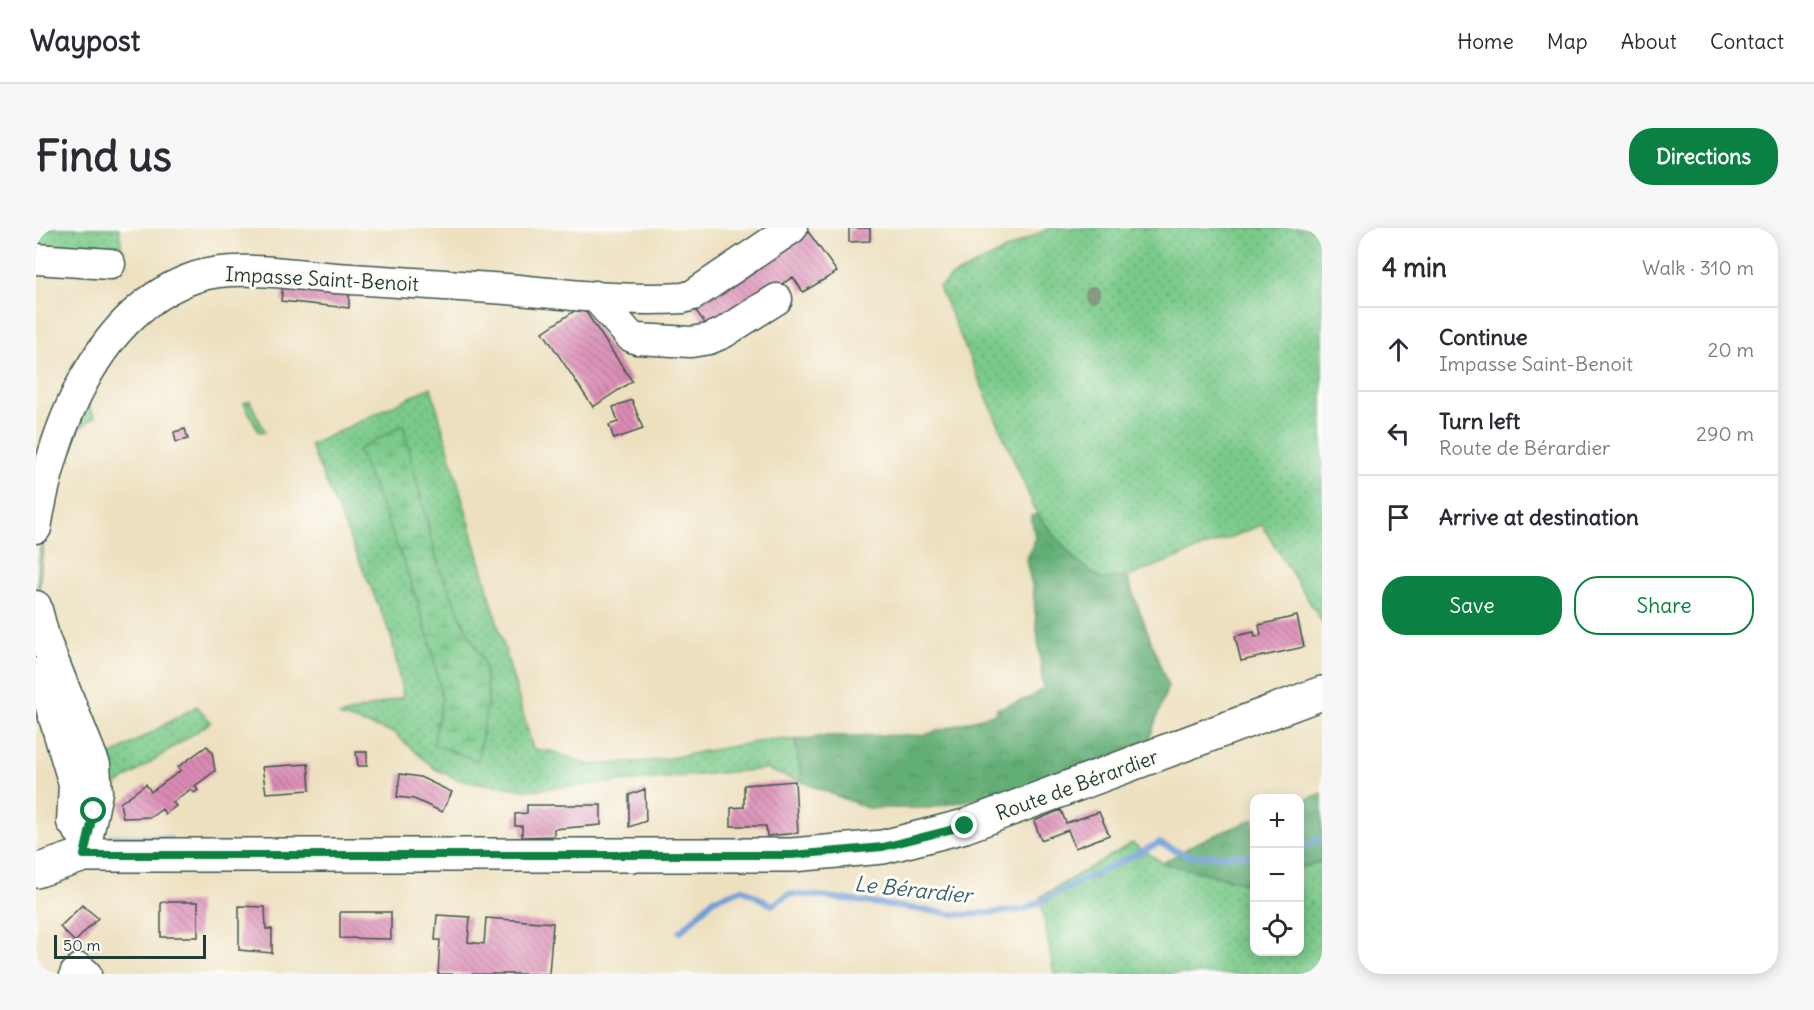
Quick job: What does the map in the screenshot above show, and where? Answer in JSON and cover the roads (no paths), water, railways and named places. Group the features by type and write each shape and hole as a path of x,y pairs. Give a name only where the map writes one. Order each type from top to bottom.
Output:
{"main road":[{"name":"Route de Bérardier","path":"36,871 86,846 679,856 842,852 883,847 965,826 1322,693"}],"street":[{"name":"Impasse Saint-Benoit","path":"36,528 51,460 68,415 89,373 130,318 172,288 197,277 225,271 587,296 669,299 693,295 792,228"},
{"path":"36,259 110,264"},
{"path":"587,296 630,336 637,339 691,342 723,333 777,299"},
{"path":"36,606 45,640 95,765 97,792 86,846"},
{"path":"36,671 47,694 74,784 72,822 86,846"},
{"path":"75,974 80,969 86,974"}],"waterway":[{"path":"111,837 170,839"},
{"name":"Le Bérardier","path":"1304,846 1322,839"},
{"name":"Le Bérardier","path":"680,932 714,899 743,889 772,905 789,894 961,915 1023,910 1159,843 1189,856 1250,855"}]}
